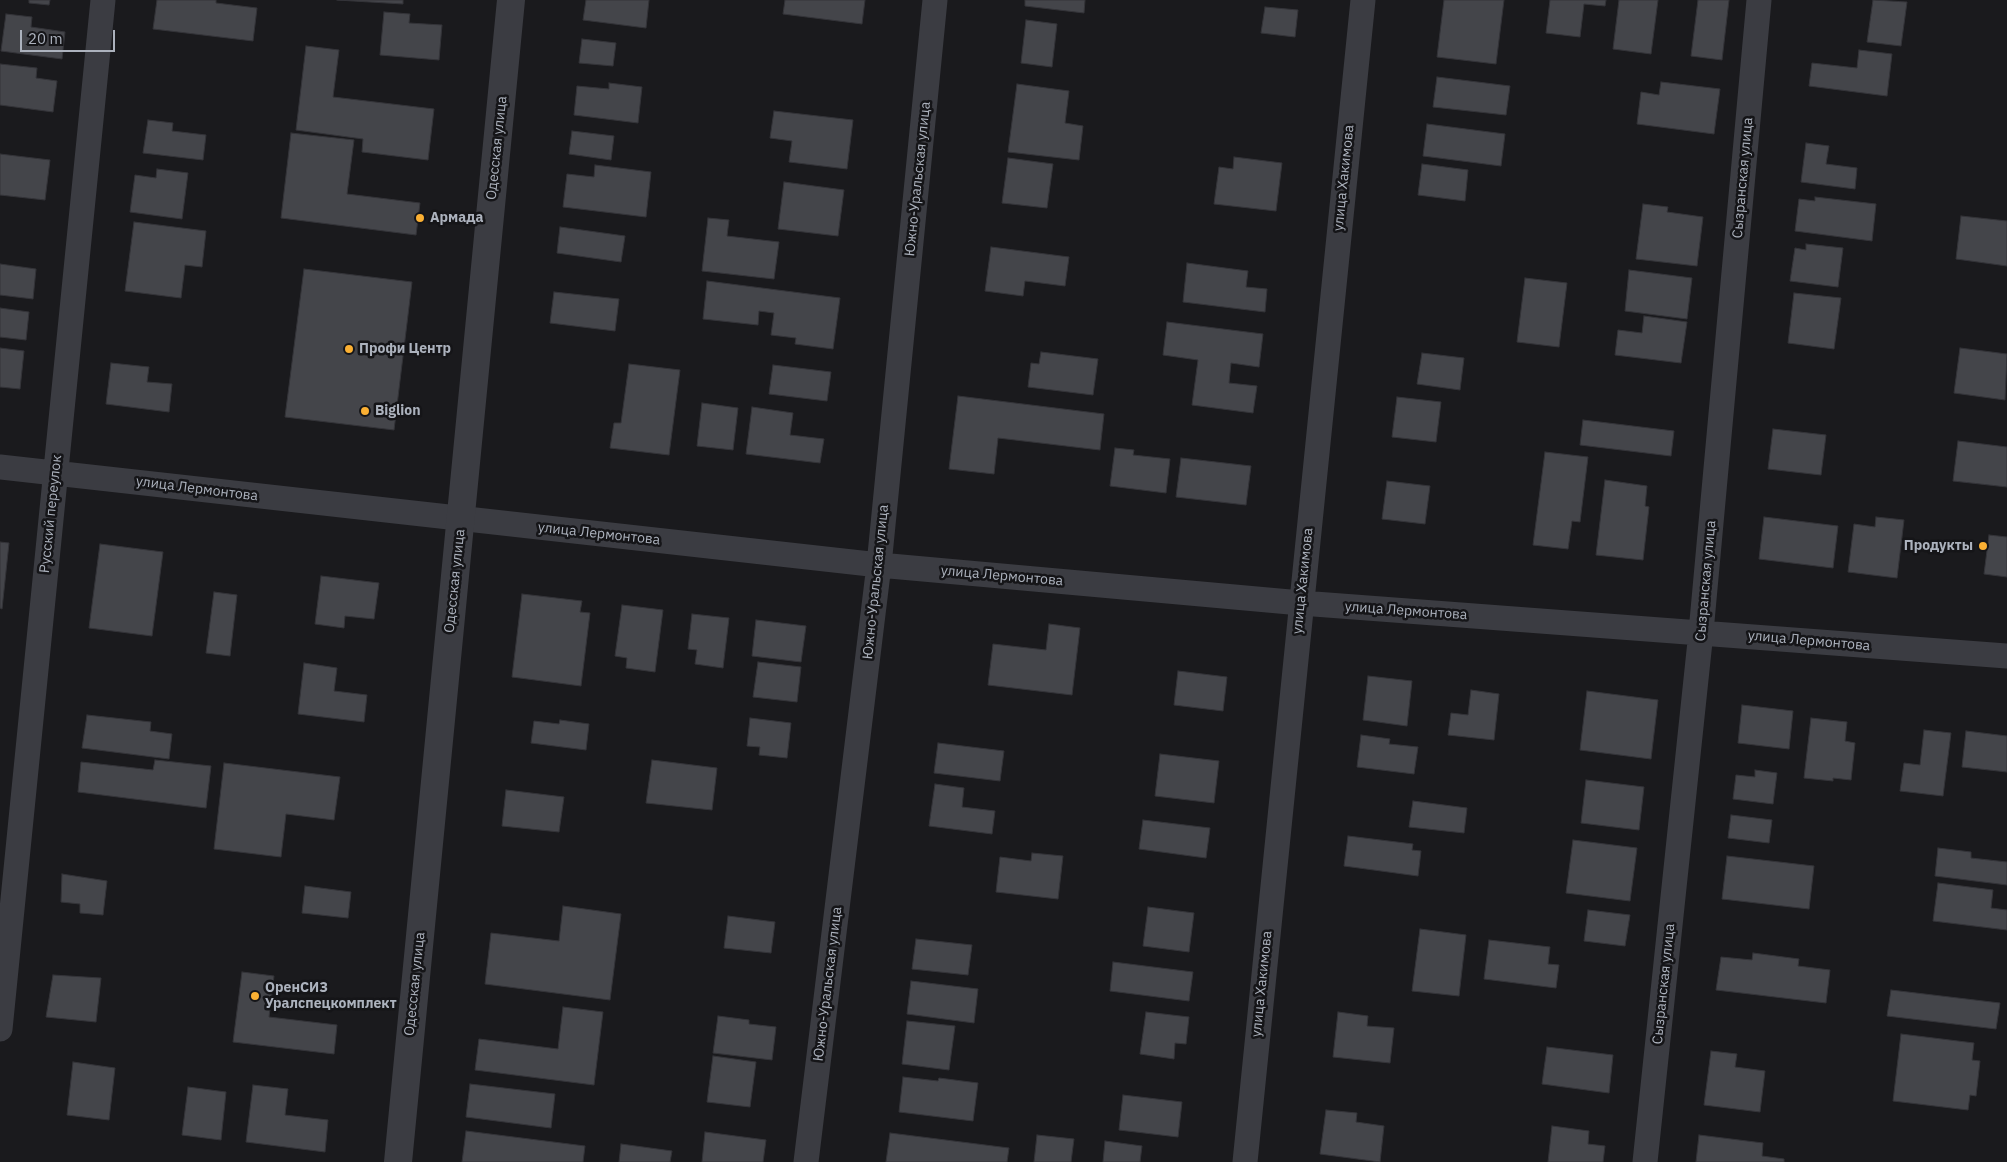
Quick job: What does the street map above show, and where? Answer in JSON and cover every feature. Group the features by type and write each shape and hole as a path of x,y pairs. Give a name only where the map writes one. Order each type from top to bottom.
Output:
{"street":[{"name":"Русский переулок","path":"0,1029 103,0"},
{"name":"Одесская улица","path":"398,1162 512,0"},
{"name":"Южно-Уральская улица","path":"806,1162 879,566 935,0"},
{"name":"улица Хакимова","path":"1245,1162 1300,603 1363,0"},
{"name":"Сызранская улица","path":"1645,1162 1701,632 1759,0"},
{"name":"улица Лермонтова","path":"0,467 879,566 1300,603 2007,656"}],"building":[{"path":"29,0 50,0 49,5 29,3"},
{"path":"157,0 216,0 216,3 257,8 253,41 153,29"},
{"path":"337,0 403,0 403,4"},
{"path":"586,0 649,0 646,28 583,20"},
{"path":"785,0 865,0 862,24 783,14"},
{"path":"1025,0 1085,0 1084,13 1025,6"},
{"path":"1444,0 1504,0 1496,64 1437,57"},
{"path":"1550,0 1606,0 1605,6 1584,4 1580,37 1546,33"},
{"path":"1619,0 1658,0 1651,54 1613,49"},
{"path":"1698,0 1729,0 1722,60 1691,56"},
{"path":"1873,0 1907,2 1901,46 1867,42"},
{"path":"1265,7 1298,10 1295,37 1261,33"},
{"path":"384,12 410,14 409,23 442,25 439,60 380,55"},
{"path":"6,14 32,17 31,27 65,32 62,59 1,51"},
{"path":"1026,20 1057,24 1052,67 1021,63"},
{"path":"582,39 616,43 613,66 579,63"},
{"path":"306,46 339,50 333,97 434,109 428,160 362,152 363,139 296,130"},
{"path":"1859,50 1892,54 1887,96 1809,86 1812,63 1857,68"},
{"path":"0,64 37,68 36,78 57,81 53,112 0,105"},
{"path":"1437,77 1510,86 1506,115 1433,107"},
{"path":"1661,82 1720,89 1714,134 1637,124 1641,92 1659,95"},
{"path":"609,83 642,87 638,123 574,115 577,86 609,89"},
{"path":"1017,84 1069,91 1065,123 1083,126 1079,160 1008,152"},
{"path":"774,111 853,120 847,169 789,162 792,141 770,138"},
{"path":"148,120 173,123 172,131 206,135 203,160 143,153"},
{"path":"1427,124 1505,134 1501,166 1423,156"},
{"path":"572,131 614,136 611,160 569,154"},
{"path":"291,133 354,140 347,194 420,203 416,235 281,218"},
{"path":"1806,143 1829,146 1826,164 1857,168 1855,189 1801,182"},
{"path":"0,154 50,160 45,200 0,195"},
{"path":"1234,157 1282,163 1276,211 1214,204 1219,167 1233,169"},
{"path":"1008,158 1053,164 1047,208 1002,203"},
{"path":"1422,164 1468,170 1465,201 1418,195"},
{"path":"595,165 651,172 646,217 563,207 567,174 594,177"},
{"path":"157,169 188,173 182,219 130,212 135,175 156,178"},
{"path":"784,182 844,190 838,236 778,229"},
{"path":"1815,197 1876,204 1872,241 1795,231 1799,199 1815,201"},
{"path":"1643,204 1668,207 1667,212 1703,217 1697,266 1636,259"},
{"path":"1961,216 2007,221 2007,266 1956,259"},
{"path":"708,218 729,220 727,236 779,242 774,279 702,271"},
{"path":"134,222 206,231 202,267 185,265 181,298 125,291"},
{"path":"560,227 625,236 621,262 557,253"},
{"path":"1806,244 1843,248 1838,287 1790,281 1795,248 1806,250"},
{"path":"991,247 1069,257 1065,286 1025,281 1023,296 985,291"},
{"path":"1187,263 1248,271 1246,287 1267,289 1265,312 1183,302"},
{"path":"0,264 36,269 33,299 0,295"},
{"name":"Профи Центр","path":"304,269 412,282 394,430 285,417"},
{"path":"1629,270 1692,278 1687,319 1625,311"},
{"path":"1525,278 1567,283 1559,347 1517,342"},
{"path":"707,281 840,298 833,349 795,344 796,338 771,335 774,313 759,311 758,325 703,319"},
{"path":"554,292 619,299 615,331 550,323"},
{"path":"1794,293 1841,298 1834,349 1788,343"},
{"path":"0,308 29,312 26,340 0,337"},
{"path":"1644,316 1687,322 1681,363 1615,355 1618,330 1642,333"},
{"path":"1167,322 1263,334 1259,367 1231,363 1229,383 1257,386 1253,413 1192,405 1198,360 1163,355"},
{"path":"0,348 24,351 20,389 0,387"},
{"path":"1960,348 2007,354 2005,400 1954,393"},
{"path":"1041,352 1098,359 1093,395 1028,387 1031,363 1039,364"},
{"path":"1422,353 1464,358 1460,390 1417,384"},
{"path":"111,363 149,367 147,382 172,384 169,412 106,404"},
{"path":"629,364 680,370 669,455 610,448 614,423 621,423"},
{"path":"773,365 831,372 827,401 769,394"},
{"path":"958,396 1104,414 1100,450 998,438 994,474 949,469"},
{"path":"1397,397 1441,402 1436,442 1392,437"},
{"path":"702,403 738,408 733,450 697,446"},
{"path":"752,407 793,413 790,435 824,439 820,463 746,454"},
{"path":"1583,420 1674,431 1671,456 1580,445"},
{"path":"1773,429 1826,435 1821,475 1768,469"},
{"path":"1958,441 2007,447 2007,487 1953,481"},
{"path":"1115,448 1134,450 1133,455 1170,459 1166,493 1110,486"},
{"path":"1545,452 1588,457 1580,522 1572,521 1568,549 1533,545"},
{"path":"1181,458 1251,466 1246,505 1176,497"},
{"path":"1605,480 1647,486 1645,506 1649,507 1643,560 1596,555"},
{"path":"1387,481 1430,486 1425,524 1382,519"},
{"path":"1764,517 1838,526 1833,568 1759,559"},
{"path":"1876,517 1904,520 1897,578 1848,572 1854,524 1875,527"},
{"path":"1989,535 2007,537 2007,577 1984,574"},
{"path":"0,542 9,543 2,609 0,608"},
{"path":"100,544 163,552 152,636 89,628"},
{"path":"321,576 379,583 374,619 345,616 344,628 315,624"},
{"path":"214,592 237,595 230,656 206,653"},
{"path":"522,594 582,601 580,612 590,613 581,686 512,677"},
{"path":"622,605 663,610 655,672 626,668 627,658 615,656"},
{"path":"692,614 729,618 723,668 695,664 697,650 688,649"},
{"path":"756,620 806,626 801,662 752,656"},
{"path":"1049,624 1080,628 1072,695 988,685 993,644 1046,650"},
{"path":"758,662 801,667 797,702 753,697"},
{"path":"304,663 337,668 334,691 367,695 364,722 298,714"},
{"path":"1178,671 1227,677 1223,711 1174,705"},
{"path":"1368,676 1412,681 1407,726 1363,720"},
{"path":"1471,690 1499,694 1494,740 1448,735 1451,713 1468,715"},
{"path":"1587,691 1658,700 1651,759 1580,750"},
{"path":"1742,705 1793,711 1789,749 1738,743"},
{"path":"87,715 151,722 150,731 172,734 169,759 82,748"},
{"path":"750,718 791,723 787,758 759,755 760,747 747,746"},
{"path":"1811,718 1847,722 1845,741 1855,743 1851,780 1833,778 1833,781 1804,778"},
{"path":"560,720 589,724 586,750 531,743 534,721 559,724"},
{"path":"1924,730 1951,733 1943,796 1900,791 1904,763 1920,765"},
{"path":"1966,731 2007,736 2007,772 1962,767"},
{"path":"1361,735 1390,739 1389,744 1418,747 1414,774 1357,767"},
{"path":"938,743 1004,751 1000,781 934,773"},
{"path":"1160,754 1219,761 1214,803 1155,796"},
{"path":"155,760 211,766 206,808 78,792 81,762 153,770"},
{"path":"652,760 717,768 712,810 646,803"},
{"path":"224,763 340,777 334,820 286,814 281,857 214,849"},
{"path":"1755,770 1777,773 1773,804 1733,799 1736,775 1755,777"},
{"path":"1586,780 1644,787 1639,830 1581,823"},
{"path":"935,784 964,788 962,807 995,811 992,834 929,826"},
{"path":"506,790 564,797 559,832 502,826"},
{"path":"1413,801 1467,808 1464,833 1409,827"},
{"path":"1731,815 1772,820 1769,843 1728,838"},
{"path":"1143,820 1210,828 1206,858 1139,849"},
{"path":"1348,836 1413,844 1412,850 1421,851 1418,876 1344,866"},
{"path":"1573,840 1637,848 1630,901 1566,893"},
{"path":"1938,848 1971,852 1971,858 2007,862 2007,885 1935,876"},
{"path":"1032,853 1063,856 1058,899 996,892 1000,857 1031,861"},
{"path":"1727,856 1814,866 1809,909 1722,899"},
{"path":"62,874 107,881 103,915 80,913 80,904 61,902"},
{"path":"1938,883 1993,890 1991,908 2007,910 2007,930 1933,921"},
{"path":"305,886 351,892 348,918 302,913"},
{"path":"563,906 621,914 610,1000 485,984 491,933 559,941"},
{"path":"1148,907 1194,913 1189,952 1143,946"},
{"path":"1588,910 1630,915 1625,946 1584,941"},
{"path":"728,916 775,922 771,953 724,948"},
{"path":"1420,929 1466,935 1459,996 1412,991"},
{"path":"916,939 972,945 968,975 912,969"},
{"path":"1489,940 1550,947 1548,964 1559,965 1556,988 1484,979"},
{"path":"1753,953 1799,959 1798,966 1830,970 1826,1003 1716,990 1721,957 1752,960"},
{"path":"1113,962 1193,972 1189,1001 1110,991"},
{"name":"ОренСИЗ Уралспецкомплект","path":"242,972 274,976 269,1017 337,1025 334,1054 233,1042"},
{"path":"53,975 101,978 96,1022 46,1017"},
{"path":"911,981 978,989 974,1023 907,1014"},
{"path":"1891,990 2000,1003 1996,1029 1887,1016"},
{"path":"563,1007 603,1012 594,1085 475,1070 479,1039 558,1049"},
{"path":"1146,1012 1189,1017 1186,1044 1175,1043 1174,1059 1140,1054"},
{"path":"1338,1012 1368,1016 1367,1026 1394,1028 1390,1063 1333,1057"},
{"path":"718,1016 749,1020 749,1024 776,1027 772,1060 713,1053"},
{"path":"907,1021 955,1026 949,1070 902,1064"},
{"path":"1901,1034 1974,1043 1972,1060 1980,1061 1976,1096 1970,1095 1968,1110 1893,1101"},
{"path":"1547,1047 1613,1055 1609,1093 1542,1084"},
{"path":"1711,1051 1737,1054 1735,1067 1765,1071 1760,1112 1704,1105"},
{"path":"713,1056 756,1062 750,1107 707,1102"},
{"path":"73,1062 115,1068 109,1120 67,1115"},
{"path":"903,1077 938,1081 939,1078 978,1083 973,1121 899,1112"},
{"path":"470,1084 555,1094 551,1128 466,1117"},
{"path":"253,1085 288,1089 285,1115 328,1120 325,1152 246,1142"},
{"path":"188,1087 226,1092 221,1140 182,1135"},
{"path":"1123,1095 1182,1102 1178,1137 1119,1130"},
{"path":"1326,1110 1357,1113 1356,1122 1384,1126 1380,1162 1320,1154"},
{"path":"1552,1126 1589,1131 1588,1144 1605,1146 1603,1162 1548,1162"},
{"path":"466,1131 585,1146 583,1162 462,1162"},
{"path":"705,1132 766,1140 763,1162 702,1162"},
{"path":"890,1133 1009,1148 1007,1162 886,1162"},
{"path":"1037,1135 1074,1139 1071,1162 1034,1162"},
{"path":"1699,1135 1763,1143 1762,1156 1784,1159 1784,1162 1696,1162"},
{"path":"1105,1141 1142,1146 1140,1162 1103,1162"},
{"path":"621,1144 672,1151 670,1162 619,1162"}],"place":[{"name":"Армада","path":"420,218"},
{"name":"Профи Центр","path":"349,349"},
{"name":"Biglion","path":"365,411"},
{"name":"Продукты","path":"1983,546"},
{"name":"ОренСИЗ Уралспецкомплект","path":"255,996"}]}
